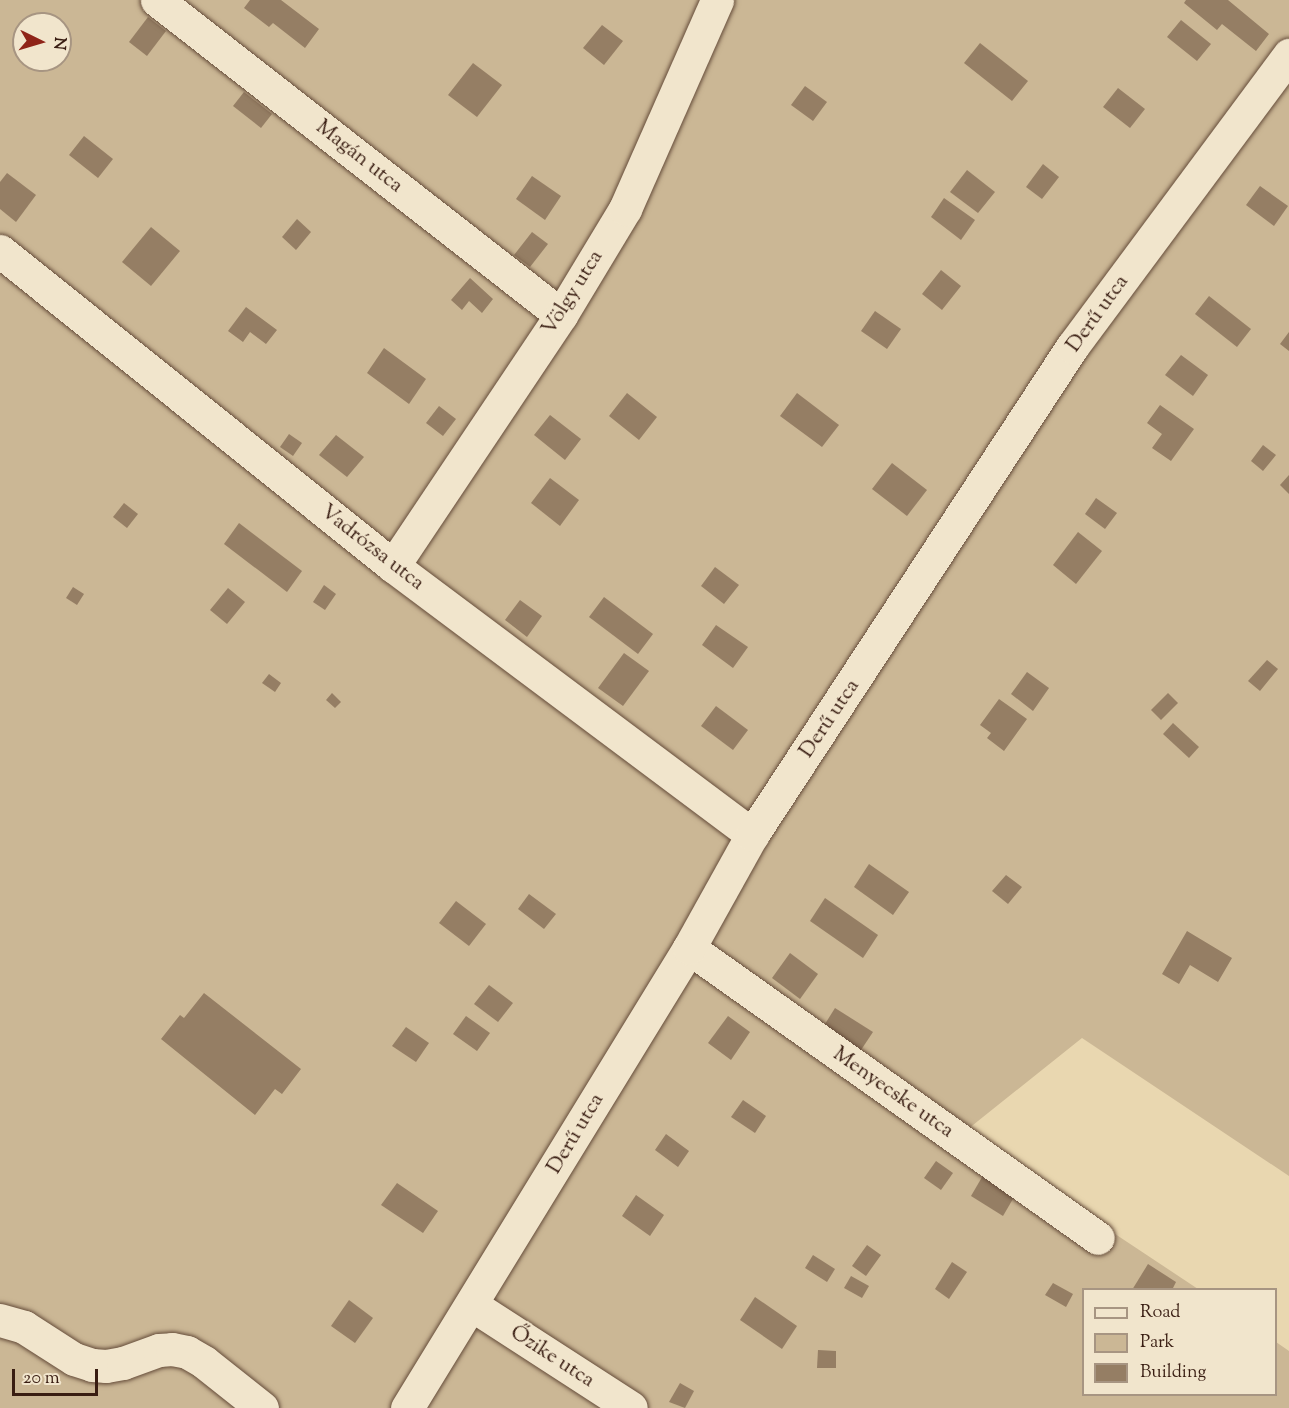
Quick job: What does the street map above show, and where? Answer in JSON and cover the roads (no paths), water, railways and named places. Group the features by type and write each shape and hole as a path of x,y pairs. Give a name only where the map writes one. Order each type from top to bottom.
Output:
{"street":[{"name":"Magán utca","path":"157,0 561,315"},
{"name":"Völgy utca","path":"393,566 561,315 626,209 717,0"},
{"name":"Derű utca","path":"407,1408 689,948 752,835 1072,347 1289,55"},
{"name":"Vadrózsa utca","path":"0,251 393,566 752,835"},
{"name":"Menyecske utca","path":"689,948 1098,1238"},
{"name":"Őzike utca","path":"472,1305 631,1408"},
{"path":"0,1320 24,1327 74,1359 92,1365 105,1366 123,1363 159,1350 187,1352 204,1362 262,1408"}]}
